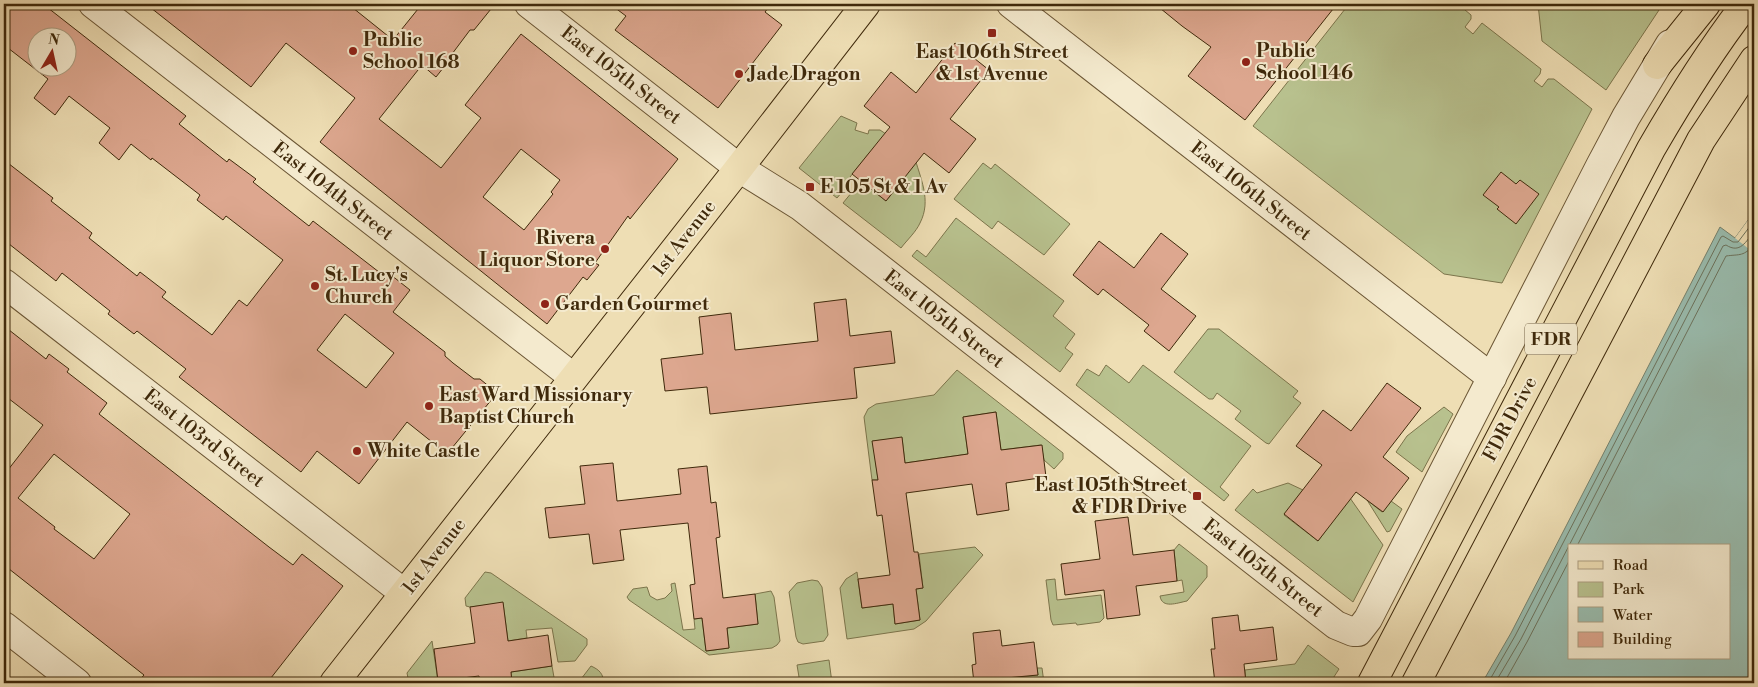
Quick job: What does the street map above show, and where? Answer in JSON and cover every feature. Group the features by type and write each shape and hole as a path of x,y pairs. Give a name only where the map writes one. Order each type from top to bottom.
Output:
{"main road":[{"name":"1st Avenue","path":"334,683 866,4"},
{"path":"1657,65 1706,4"},
{"name":"FDR Drive","path":"1372,683 1637,175 1695,77 1746,4"},
{"name":"FDR Drive","path":"1416,683 1701,140 1754,60"}],"street":[{"name":"East 104th Street","path":"93,4 573,377"},
{"name":"East 105th Street","path":"529,4 739,168 800,206 1336,625 1352,632 1358,632"},
{"name":"East 106th Street","path":"1011,4 1492,378"},
{"name":"FDR Drive","path":"1358,632 1368,619 1626,116 1693,4"},
{"name":"East 103rd Street","path":"4,283 404,593"},
{"path":"4,626 77,683"}],"green space":[{"path":"1349,4 1458,4 1471,15 1471,19 1465,27 1473,34 1482,23 1541,69 1540,74 1534,81 1542,87 1548,79 1554,79 1592,109 1502,283 1444,274 1253,126"},
{"path":"1538,4 1663,4 1606,90 1542,41"},
{"path":"841,116 857,123 855,130 868,134 869,130 880,130 889,136 870,152 850,177 853,179 837,198 799,168"},
{"path":"914,155 924,189 925,206 914,233 901,248 843,203 861,181 886,201 904,179"},
{"path":"983,163 991,169 995,164 1070,224 1044,255 998,221 992,229 954,199"},
{"path":"956,218 1064,301 1053,316 1075,334 1065,348 1073,354 1060,372 912,256 917,250 926,257"},
{"path":"1208,329 1219,329 1298,391 1293,397 1301,403 1269,444 1235,419 1241,411 1217,393 1213,399 1209,399 1174,372"},
{"path":"1106,365 1129,383 1143,365 1251,446 1220,487 1229,495 1224,501 1076,385 1087,369 1099,376"},
{"path":"957,370 1063,453 1063,459 1054,469 1044,460 1041,445 1001,450 996,412 963,417 968,454 905,463 902,438 873,441 878,480 872,480 864,417 868,409 876,404 934,395"},
{"path":"1444,407 1453,414 1422,472 1396,452 1407,436"},
{"path":"1288,483 1303,490 1284,515 1318,541 1350,498 1383,545 1353,602 1235,510 1253,489 1257,493"},
{"path":"1367,500 1382,512 1391,501 1402,509 1390,531 1387,532"},
{"path":"1179,544 1207,566 1207,577 1187,601 1167,604 1161,600 1160,596 1184,592 1182,580 1177,581 1174,550"},
{"path":"975,547 983,555 926,621 914,629 847,639 840,588 846,579 857,572 862,608 893,604 895,624 920,620 916,589 923,588 919,554"},
{"path":"485,572 491,573 587,639 587,645 575,661 558,662 552,628 526,630 527,638 508,641 503,603 466,606 465,598"},
{"path":"1055,579 1057,600 1101,595 1104,618 1100,622 1077,625 1076,623 1053,625 1046,580"},
{"path":"812,580 818,581 822,587 828,635 824,641 803,644 798,642 796,637 789,592 797,583"},
{"path":"675,583 683,630 695,629 694,619 702,618 706,651 729,648 727,628 758,624 755,594 771,591 774,597 780,641 772,648 709,655 627,597 633,589 647,587 650,596 657,600 665,598 672,591 671,584"},
{"path":"432,641 438,681 434,683 414,683 408,678 407,673"},
{"path":"1308,645 1339,669 1330,683 1246,683 1245,670 1295,664"},
{"path":"829,660 832,683 800,683 797,665"},
{"path":"552,666 555,683 512,683 511,672"},
{"path":"591,666 597,669 603,677 604,683 578,683"},
{"path":"1037,668 1042,668 1044,683 1006,683 1006,678 1038,675"}],"water":[{"path":"1754,212 1754,683 1482,683 1511,633 1720,227 1735,238"}],"pier":[{"path":"1754,212 1754,253 1735,238"}],"building":[{"path":"4,4 43,4 74,28 28,28 28,64 8,48 9,45 4,41"},
{"path":"146,4 348,4 393,40 422,4 495,4 474,30 470,30 436,77 422,65 379,119 441,168 481,118 465,105 521,34 678,159 630,219 628,216 595,263 599,265 587,280 583,277 547,324 320,142 355,98 286,43 251,87","holes":["521,149 560,180 551,192 553,194 524,230 483,197"]},
{"path":"610,4 771,4 765,12 782,25 718,108 615,30 626,16"},
{"name":"Public School 146","path":"1155,4 1337,4 1245,120 1188,76 1211,47"},
{"path":"78,31 186,116 179,124 227,162 229,159 256,179 253,182 309,226 313,221 388,279 391,275 410,290 393,312 445,352 445,356 453,363 474,379 480,379 497,393 447,454 407,422 359,484 317,451 301,472 179,377 186,369 137,331 134,334 108,314 110,311 62,273 56,281 4,240 4,160 53,198 51,201 92,233 89,238 137,276 140,272 166,292 162,297 212,335 239,300 247,306 283,260 226,216 223,220 197,200 200,195 131,144 119,160 99,143 110,128 69,96 55,115 34,98 48,79 47,78 78,78","holes":["345,314 394,353 366,388 317,350"]},
{"path":"955,43 989,70 950,119 976,139 949,173 924,153 886,201 852,174 890,127 864,106 891,72 916,93"},
{"path":"1501,172 1516,184 1520,180 1539,194 1516,224 1497,209 1499,207 1483,195"},
{"path":"1161,233 1188,254 1161,289 1196,316 1169,351 1144,331 1149,325 1103,289 1098,295 1073,275 1099,241 1134,268"},
{"path":"846,299 850,336 891,331 895,363 854,368 857,398 710,414 707,387 665,391 661,359 703,354 699,317 731,313 735,350 818,341 814,303"},
{"path":"4,326 46,359 49,354 69,369 67,372 107,403 99,414 269,547 293,565 302,554 343,586 267,683 137,683 144,675 4,565 4,475 43,425 4,395","holes":["54,454 130,514 94,559 54,529 55,527 18,498"]},
{"path":"1387,383 1421,408 1383,457 1409,478 1383,512 1356,492 1318,541 1284,514 1322,465 1296,446 1323,410 1351,431"},
{"path":"996,412 1001,450 1042,445 1046,477 1006,483 1009,510 977,515 972,484 906,493 914,552 918,552 923,588 916,589 920,620 895,624 893,604 862,608 858,579 890,575 882,515 877,516 872,480 878,480 872,441 902,437 905,463 968,454 963,417"},
{"path":"613,463 617,501 681,494 678,469 707,466 711,503 716,502 720,537 716,538 723,598 755,594 758,624 727,628 729,648 706,651 702,618 694,619 690,585 695,584 688,523 620,530 624,560 593,564 589,534 549,538 545,508 585,504 580,466"},
{"path":"1128,517 1133,555 1174,550 1177,581 1136,586 1140,615 1107,619 1104,590 1065,595 1061,564 1100,559 1095,521"},
{"path":"503,602 508,641 548,635 552,666 511,672 512,683 480,683 479,676 438,681 434,649 475,643 470,607"},
{"path":"1238,615 1240,631 1273,627 1277,660 1244,664 1246,683 1215,683 1211,649 1215,649 1212,618"},
{"path":"1000,630 1002,646 1034,642 1038,675 1006,678 1006,683 974,683 972,665 976,664 973,633"}],"place":[{"name":"East 106th Street & 1st Avenue","path":"992,33"},
{"name":"Public School 168","path":"353,51"},
{"name":"Public School 146","path":"1246,62"},
{"name":"Jade Dragon","path":"739,74"},
{"name":"E 105 St & 1 Av","path":"810,187"},
{"name":"Rivera Liquor Store","path":"605,249"},
{"name":"St. Lucy's Church","path":"315,286"},
{"name":"Garden Gourmet","path":"545,304"},
{"name":"East Ward Missionary Baptist Church","path":"429,406"},
{"name":"White Castle","path":"357,451"},
{"name":"East 105th Street & FDR Drive","path":"1197,496"}]}
